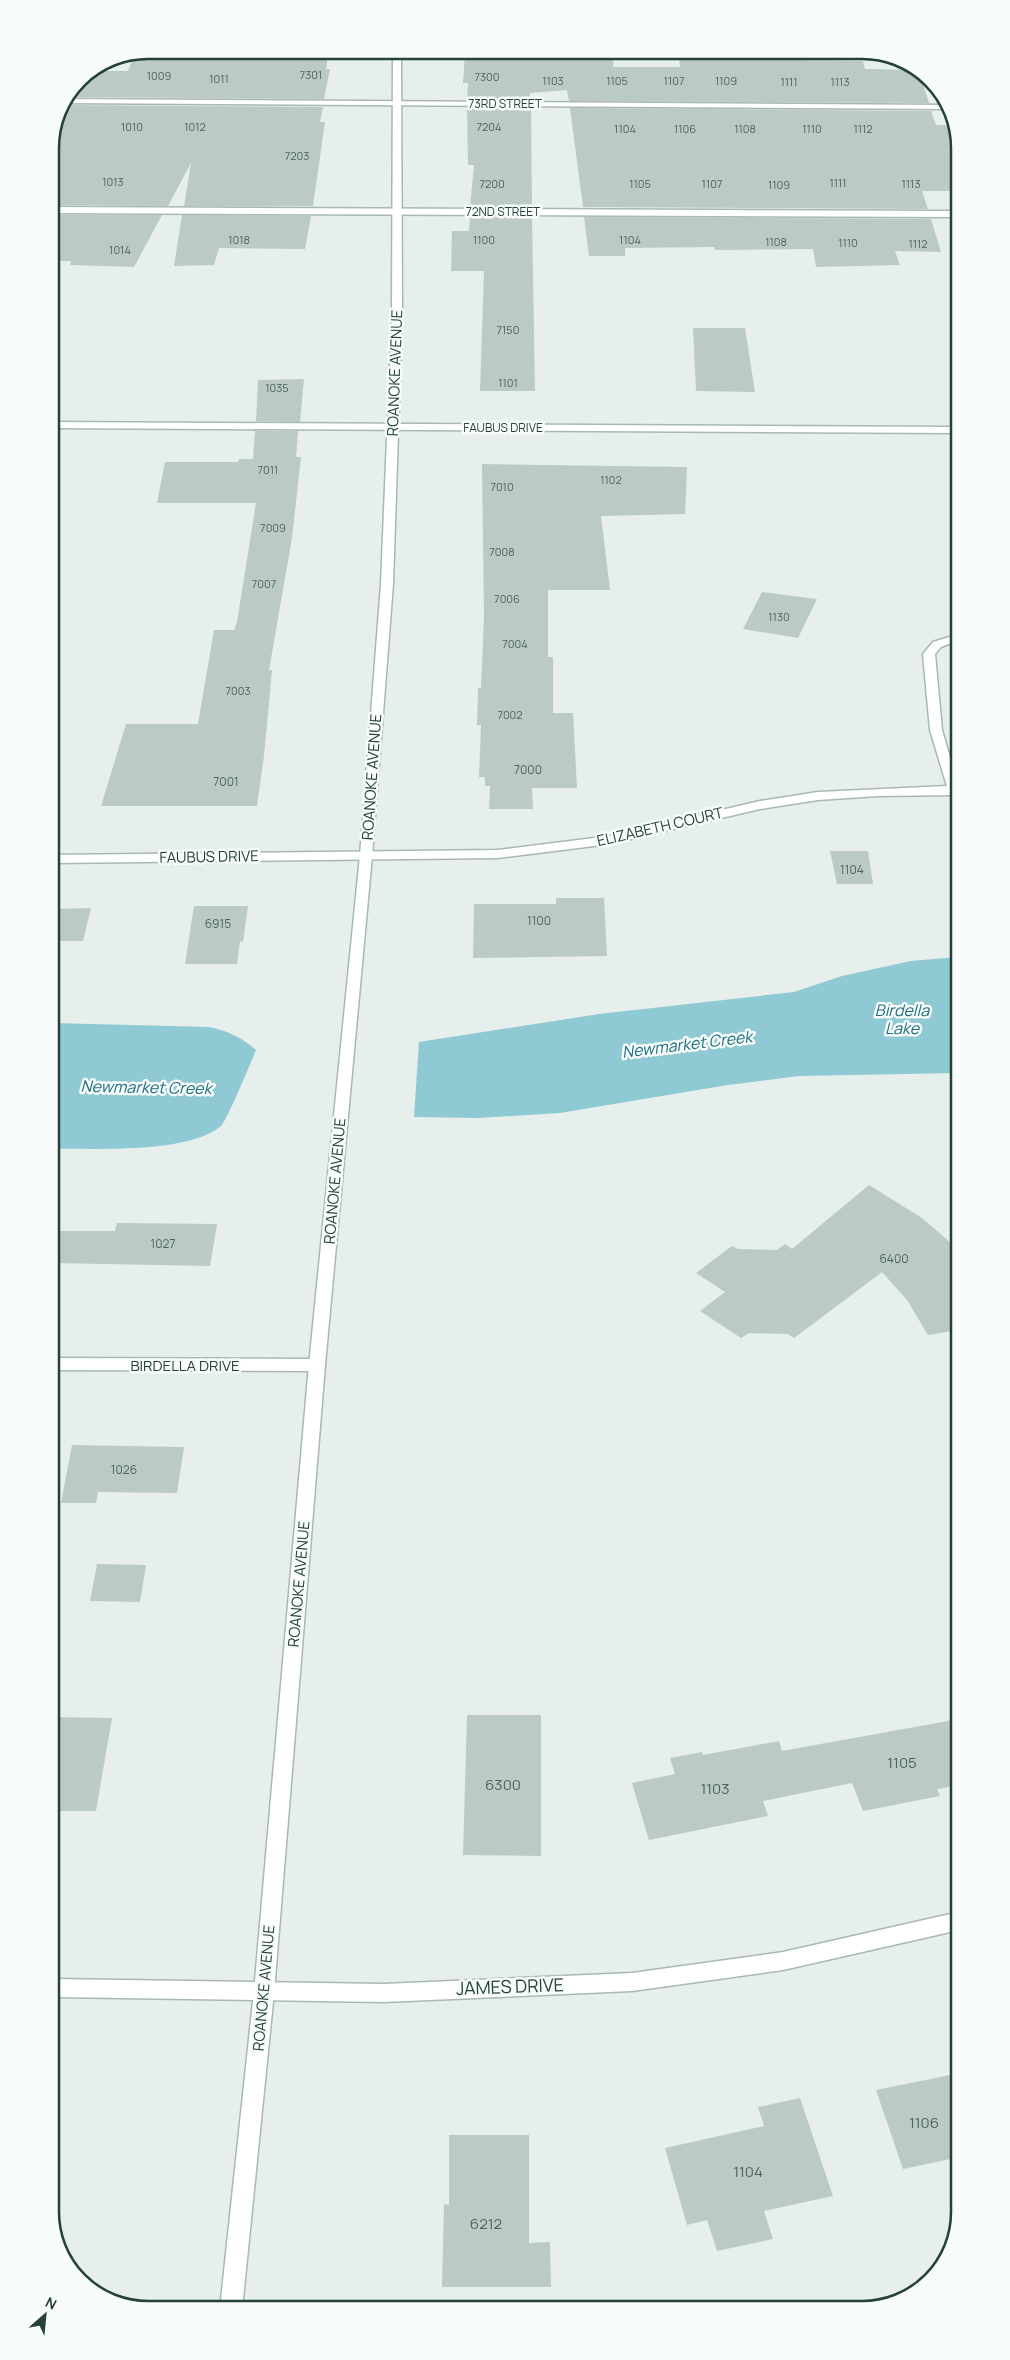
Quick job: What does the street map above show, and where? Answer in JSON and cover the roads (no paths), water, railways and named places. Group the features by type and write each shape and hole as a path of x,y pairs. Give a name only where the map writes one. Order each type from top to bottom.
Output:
{"street":[{"name":"ROANOKE AVENUE","path":"232,2301 264,1992 317,1365 366,856 387,584 397,315 397,59"},
{"name":"73RD STREET","path":"72,101 940,106"},
{"name":"72ND STREET","path":"59,210 951,214"},
{"name":"FAUBUS DRIVE","path":"59,425 951,430"},
{"name":"ELIZABETH COURT","path":"951,639 933,646 929,654 936,730 951,777"},
{"name":"ELIZABETH COURT","path":"366,856 489,854 555,848 610,840 760,805 818,796 951,790"},
{"name":"FAUBUS DRIVE","path":"59,859 366,856"},
{"name":"BIRDELLA DRIVE","path":"59,1364 317,1365"},
{"name":"JAMES DRIVE","path":"59,1988 384,1992 632,1982 783,1961 951,1923"}],"water":[{"name":"Birdella Lake","path":"951,958 951,1073 799,1076 728,1085 560,1113 478,1118 414,1117 419,1042 599,1014 794,992 842,976 911,961"},
{"name":"Newmarket Creek","path":"59,1023 209,1027 234,1035 256,1050 239,1091 221,1126 206,1135 187,1141 140,1148 59,1149"}]}
